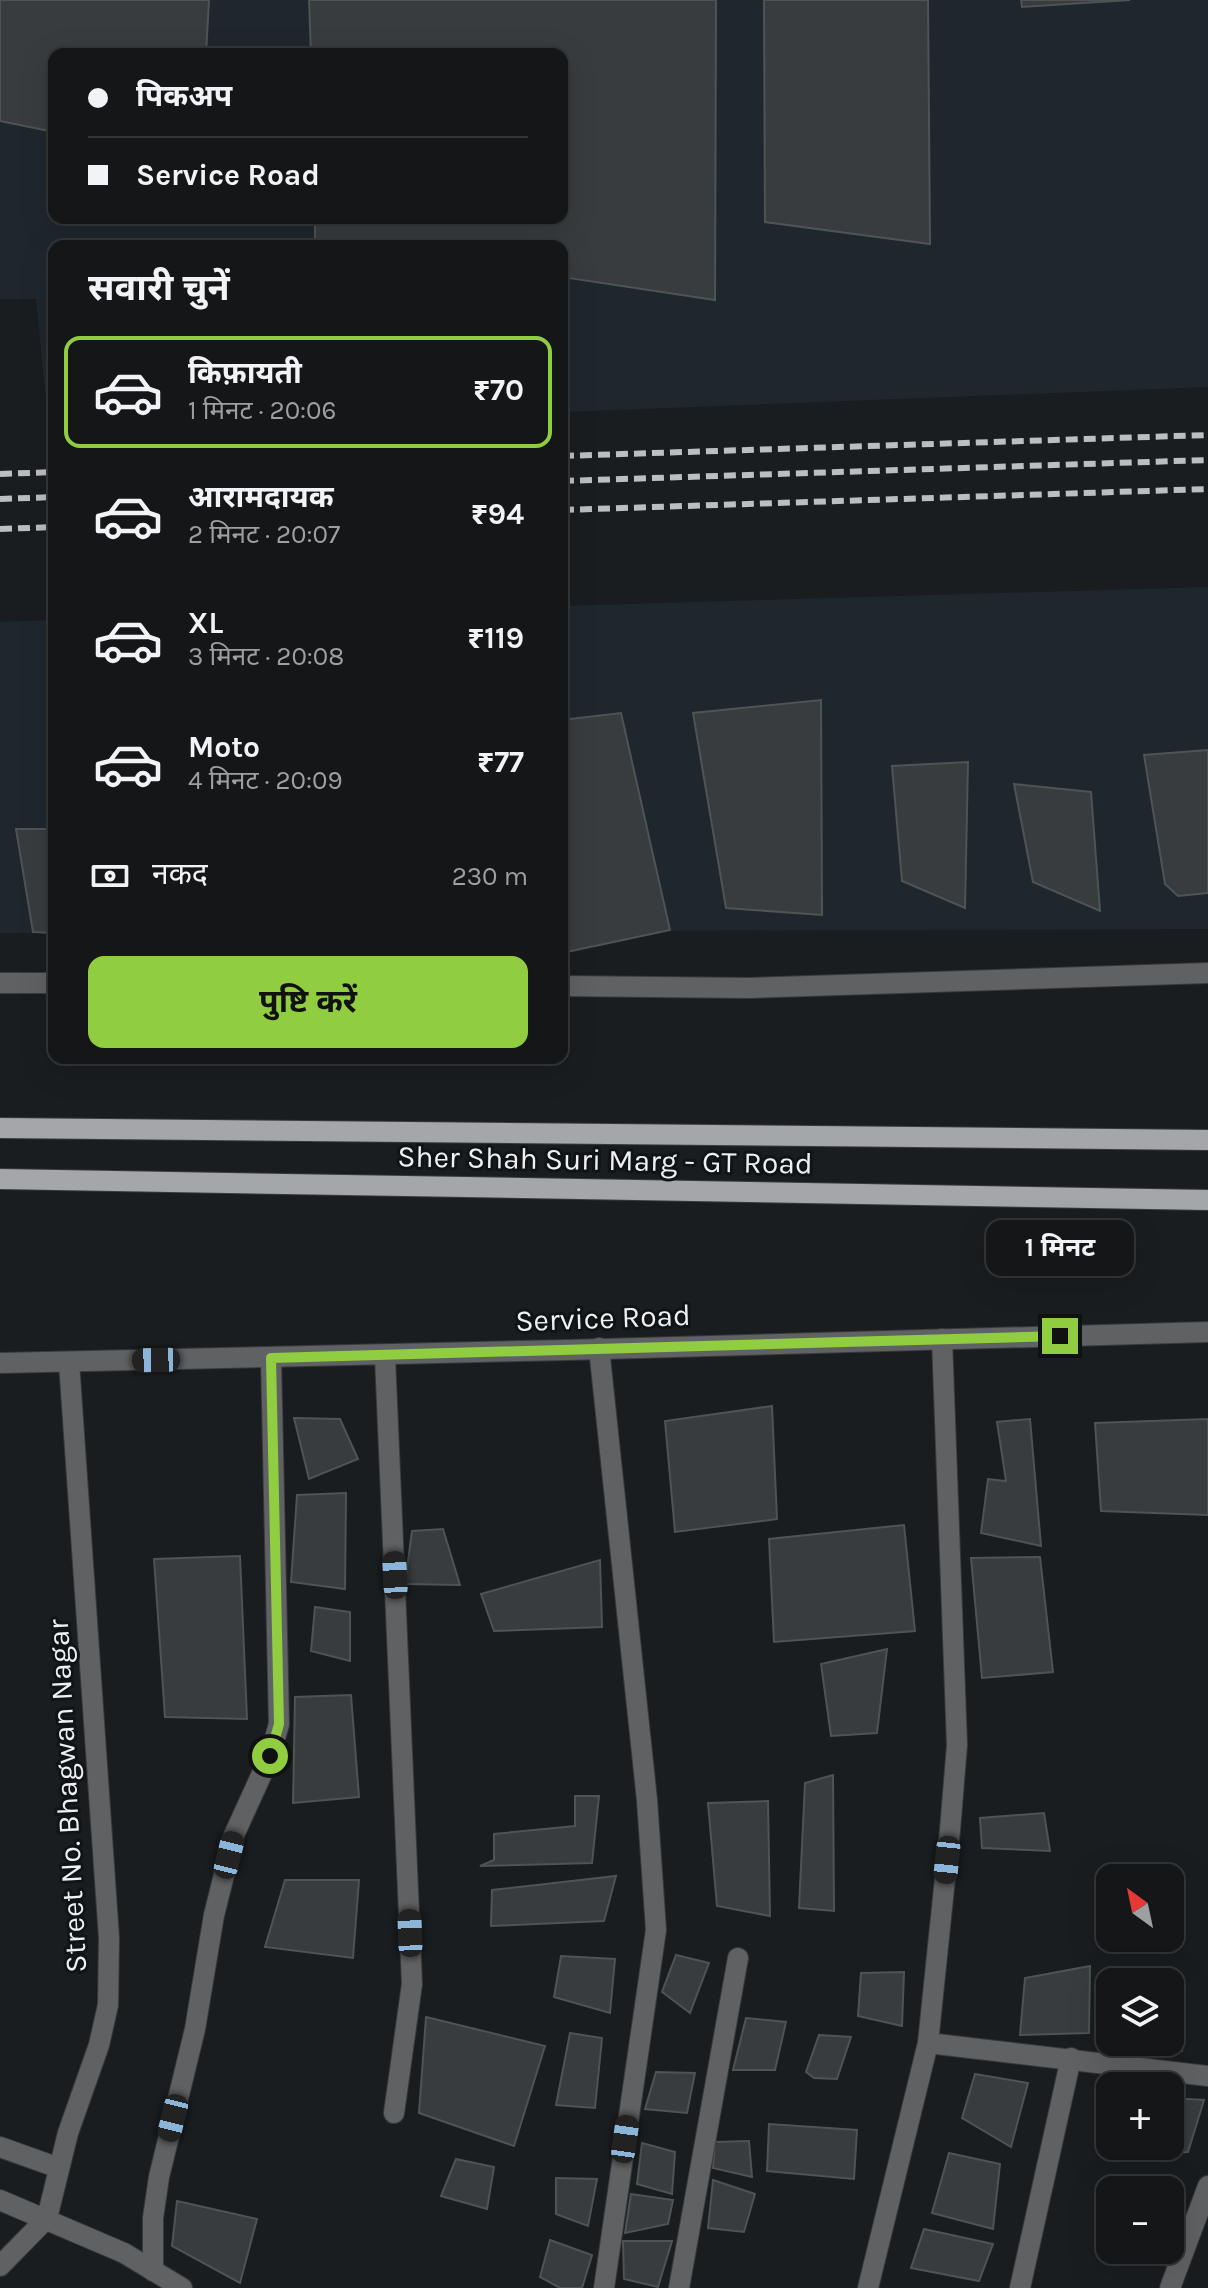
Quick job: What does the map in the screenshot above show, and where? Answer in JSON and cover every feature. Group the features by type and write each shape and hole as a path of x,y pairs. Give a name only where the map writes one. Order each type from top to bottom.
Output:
{"main road":[{"name":"Sher Shah Suri Marg - GT Road","path":"0,1128 1208,1140"},
{"name":"Sher Shah Suri Marg - GT Road","path":"0,1179 1208,1200"}],"street":[{"path":"568,986 749,988 1208,973"},
{"path":"0,983 48,983"},
{"name":"Service Road","path":"0,1363 385,1357 599,1348 1208,1332"},
{"path":"868,2288 928,2043 957,1745 942,1339"},
{"path":"599,1348 647,1800 656,1930 604,2288"},
{"path":"385,1357 412,1984 394,2113"},
{"path":"153,2271 153,2218 159,2177 195,2029 214,1915 234,1835 270,1756 279,1724 271,1358"},
{"name":"Street No. Bhagwan Nagar","path":"47,2218 108,2005 109,1938 69,1362"},
{"path":"679,2288 738,1958"},
{"path":"928,2043 1208,2076"},
{"path":"1020,2288 1071,2058"},
{"path":"0,2147 59,2168"},
{"path":"1170,2288 1208,2186"},
{"path":"0,2200 124,2253 182,2288"},
{"path":"0,2266 47,2218"}],"shaded area":[{"path":"0,0 1208,0 1208,387 568,412 568,240 48,240 48,421 36,299 0,299"},
{"path":"1208,587 1208,929 568,931 568,606"},
{"path":"48,620 48,933 0,933 0,622"}],"building":[{"path":"0,0 209,0 206,48 48,48 48,131 0,121"},
{"path":"309,0 716,0 715,300 568,278 568,240 315,240 315,224 568,224 568,48 311,48"},
{"path":"764,0 928,0 930,244 765,222"},
{"path":"1021,0 1130,0 1022,7"},
{"path":"821,700 822,915 726,908 693,713"},
{"path":"621,713 670,930 568,952 568,719"},
{"path":"1208,750 1208,893 1178,896 1165,884 1144,755"},
{"path":"968,762 965,908 902,881 892,766"},
{"path":"1014,784 1091,792 1100,911 1033,882"},
{"path":"16,829 48,829 48,933 33,932"},
{"path":"772,1406 777,1519 675,1532 665,1421"},
{"path":"294,1418 340,1419 358,1459 309,1479"},
{"path":"1030,1419 1041,1546 981,1533 988,1479 1006,1481 997,1422"},
{"path":"1208,1419 1208,1515 1101,1511 1095,1423"},
{"path":"346,1493 345,1589 291,1582 297,1495"},
{"path":"904,1525 915,1631 774,1642 769,1539"},
{"path":"443,1529 460,1585 405,1584 412,1531"},
{"path":"240,1556 247,1719 165,1717 154,1559"},
{"path":"1040,1557 1053,1672 982,1678 971,1558"},
{"path":"600,1560 602,1627 494,1631 481,1594"},
{"path":"315,1607 350,1612 350,1661 311,1651"},
{"path":"887,1649 877,1733 831,1736 821,1664"},
{"path":"351,1695 359,1797 293,1803 295,1697"},
{"path":"833,1775 834,1911 799,1908 805,1783"},
{"path":"575,1796 599,1796 592,1863 480,1866 494,1860 494,1834 575,1826"},
{"path":"768,1801 770,1916 717,1906 708,1803"},
{"path":"1044,1813 1050,1851 982,1848 980,1818"},
{"path":"616,1876 604,1921 491,1926 492,1890"},
{"path":"285,1880 359,1880 353,1958 265,1947"},
{"path":"676,1955 709,1963 690,2013 662,1992"},
{"path":"561,1956 615,1959 610,2013 554,1997"},
{"path":"1090,1966 1089,2033 1020,2035 1025,1978"},
{"path":"904,1972 902,2026 858,2016 861,1973"},
{"path":"426,2017 545,2046 514,2146 419,2113"},
{"path":"746,2018 786,2022 775,2070 733,2070"},
{"path":"570,2033 602,2038 595,2108 556,2105"},
{"path":"819,2035 851,2037 837,2079 814,2078 806,2072"},
{"path":"656,2072 695,2073 687,2113 645,2109"},
{"path":"975,2074 1028,2083 1011,2147 962,2118"},
{"path":"1184,2099 1204,2100 1188,2152 1184,2152"},
{"path":"769,2124 857,2130 854,2179 767,2171"},
{"path":"749,2141 752,2177 713,2168 715,2142"},
{"path":"642,2143 675,2152 672,2194 637,2184"},
{"path":"949,2153 1000,2164 993,2229 932,2213"},
{"path":"456,2159 494,2167 487,2209 441,2196"},
{"path":"556,2178 597,2179 588,2226 556,2214"},
{"path":"713,2180 755,2194 744,2232 708,2228"},
{"path":"631,2194 673,2200 668,2224 625,2233"},
{"path":"177,2201 257,2219 240,2283 172,2246"},
{"path":"924,2229 993,2244 979,2281 911,2268"},
{"path":"550,2240 592,2255 582,2288 560,2288 540,2277"},
{"path":"623,2241 672,2241 658,2287 624,2279"}],"railway":[{"path":"568,456 1208,435"},
{"path":"568,481 1208,460"},
{"path":"0,474 48,472"},
{"path":"568,510 1208,489"},
{"path":"0,499 48,497"},
{"path":"0,529 48,527"}],"route":[{"path":"270,1756 279,1724 271,1358 1060,1336"}]}
